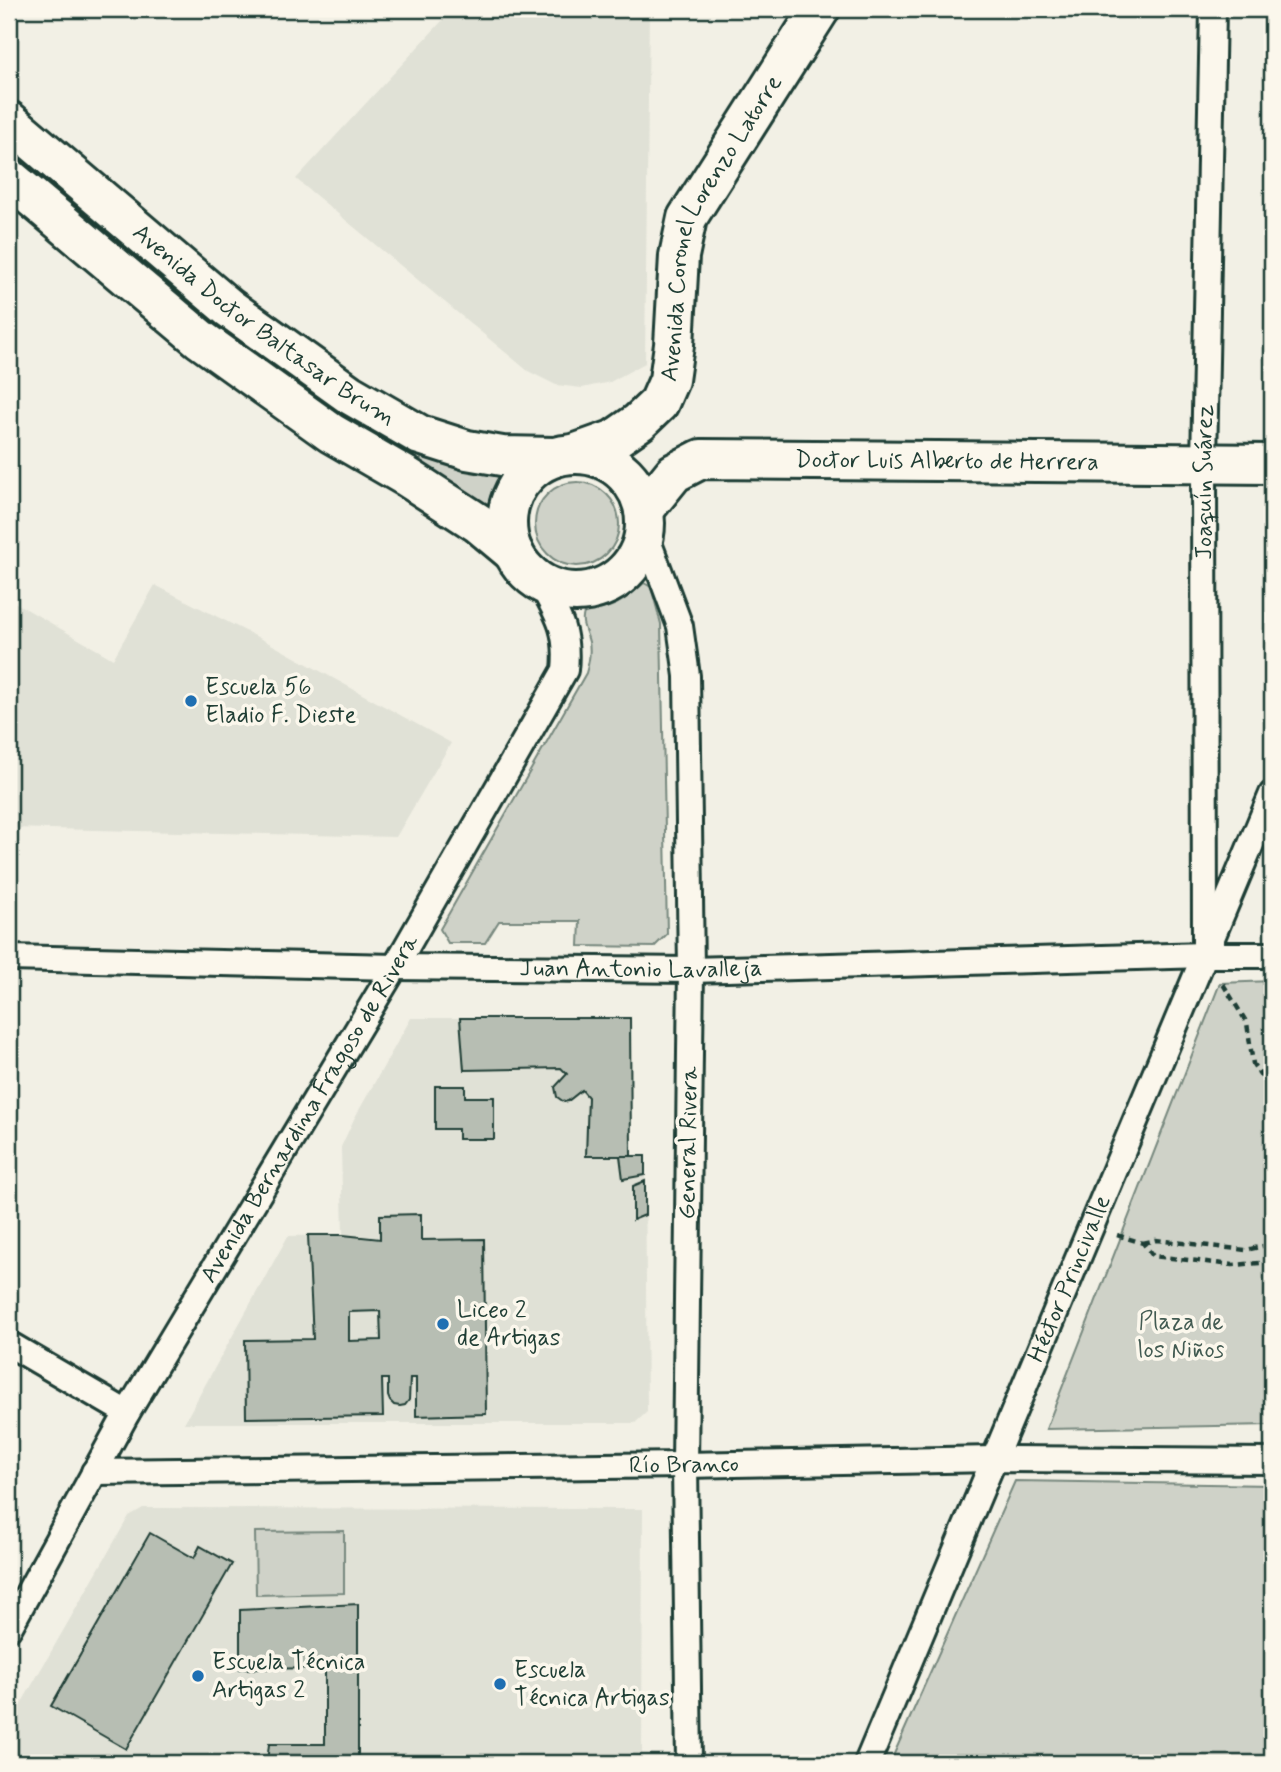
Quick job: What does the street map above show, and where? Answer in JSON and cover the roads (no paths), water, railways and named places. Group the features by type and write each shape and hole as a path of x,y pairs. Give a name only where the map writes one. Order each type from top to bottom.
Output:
{"main road":[{"name":"Avenida Coronel Lorenzo Latorre","path":"564,456 613,440 639,422 659,402 669,380 673,356 679,256 687,218 820,9"},
{"name":"Avenida Doctor Baltasar Brum","path":"9,121 229,308 349,394 420,435 467,450 502,456 564,456"},
{"name":"Avenida Doctor Baltasar Brum","path":"9,178 200,339 331,433 407,477 478,523 514,553"},
{"path":"564,456 593,456 611,463 626,476 638,492 644,520 640,547 621,575 606,585 573,592 540,582 525,569 514,553 508,534 507,515 512,496 522,479 537,466 564,456"},
{"name":"Doctor Luis Alberto de Herrera","path":"644,520 674,473 701,459 1272,464"}],"street":[{"name":"Joaquín Suárez","path":"1205,955 1204,462 1213,9"},
{"name":"General Rivera","path":"644,520 680,626 687,676 691,970 685,1465 689,1763"},
{"name":"Avenida Bernardina Fragoso de Rivera","path":"9,1628 127,1413 395,967 565,670 567,651 561,620 540,582"},
{"name":"Héctor Princivalle","path":"867,1763 1272,794"},
{"name":"Juan Antonio Lavalleja","path":"9,958 395,967 691,970 1272,955"},
{"path":"9,1344 127,1413"},
{"name":"Río Branco","path":"94,1472 994,1459 1272,1461"}],"place":[{"name":"Escuela 56 Eladio F. Dieste","path":"191,701"},
{"name":"Liceo 2 de Artigas","path":"443,1324"},
{"name":"Escuela Técnica Artigas 2","path":"198,1676"},
{"name":"Escuela Técnica Artigas","path":"500,1684"}],"park label":[{"name":"Plaza de los Niños","path":"1181,1336"}]}
